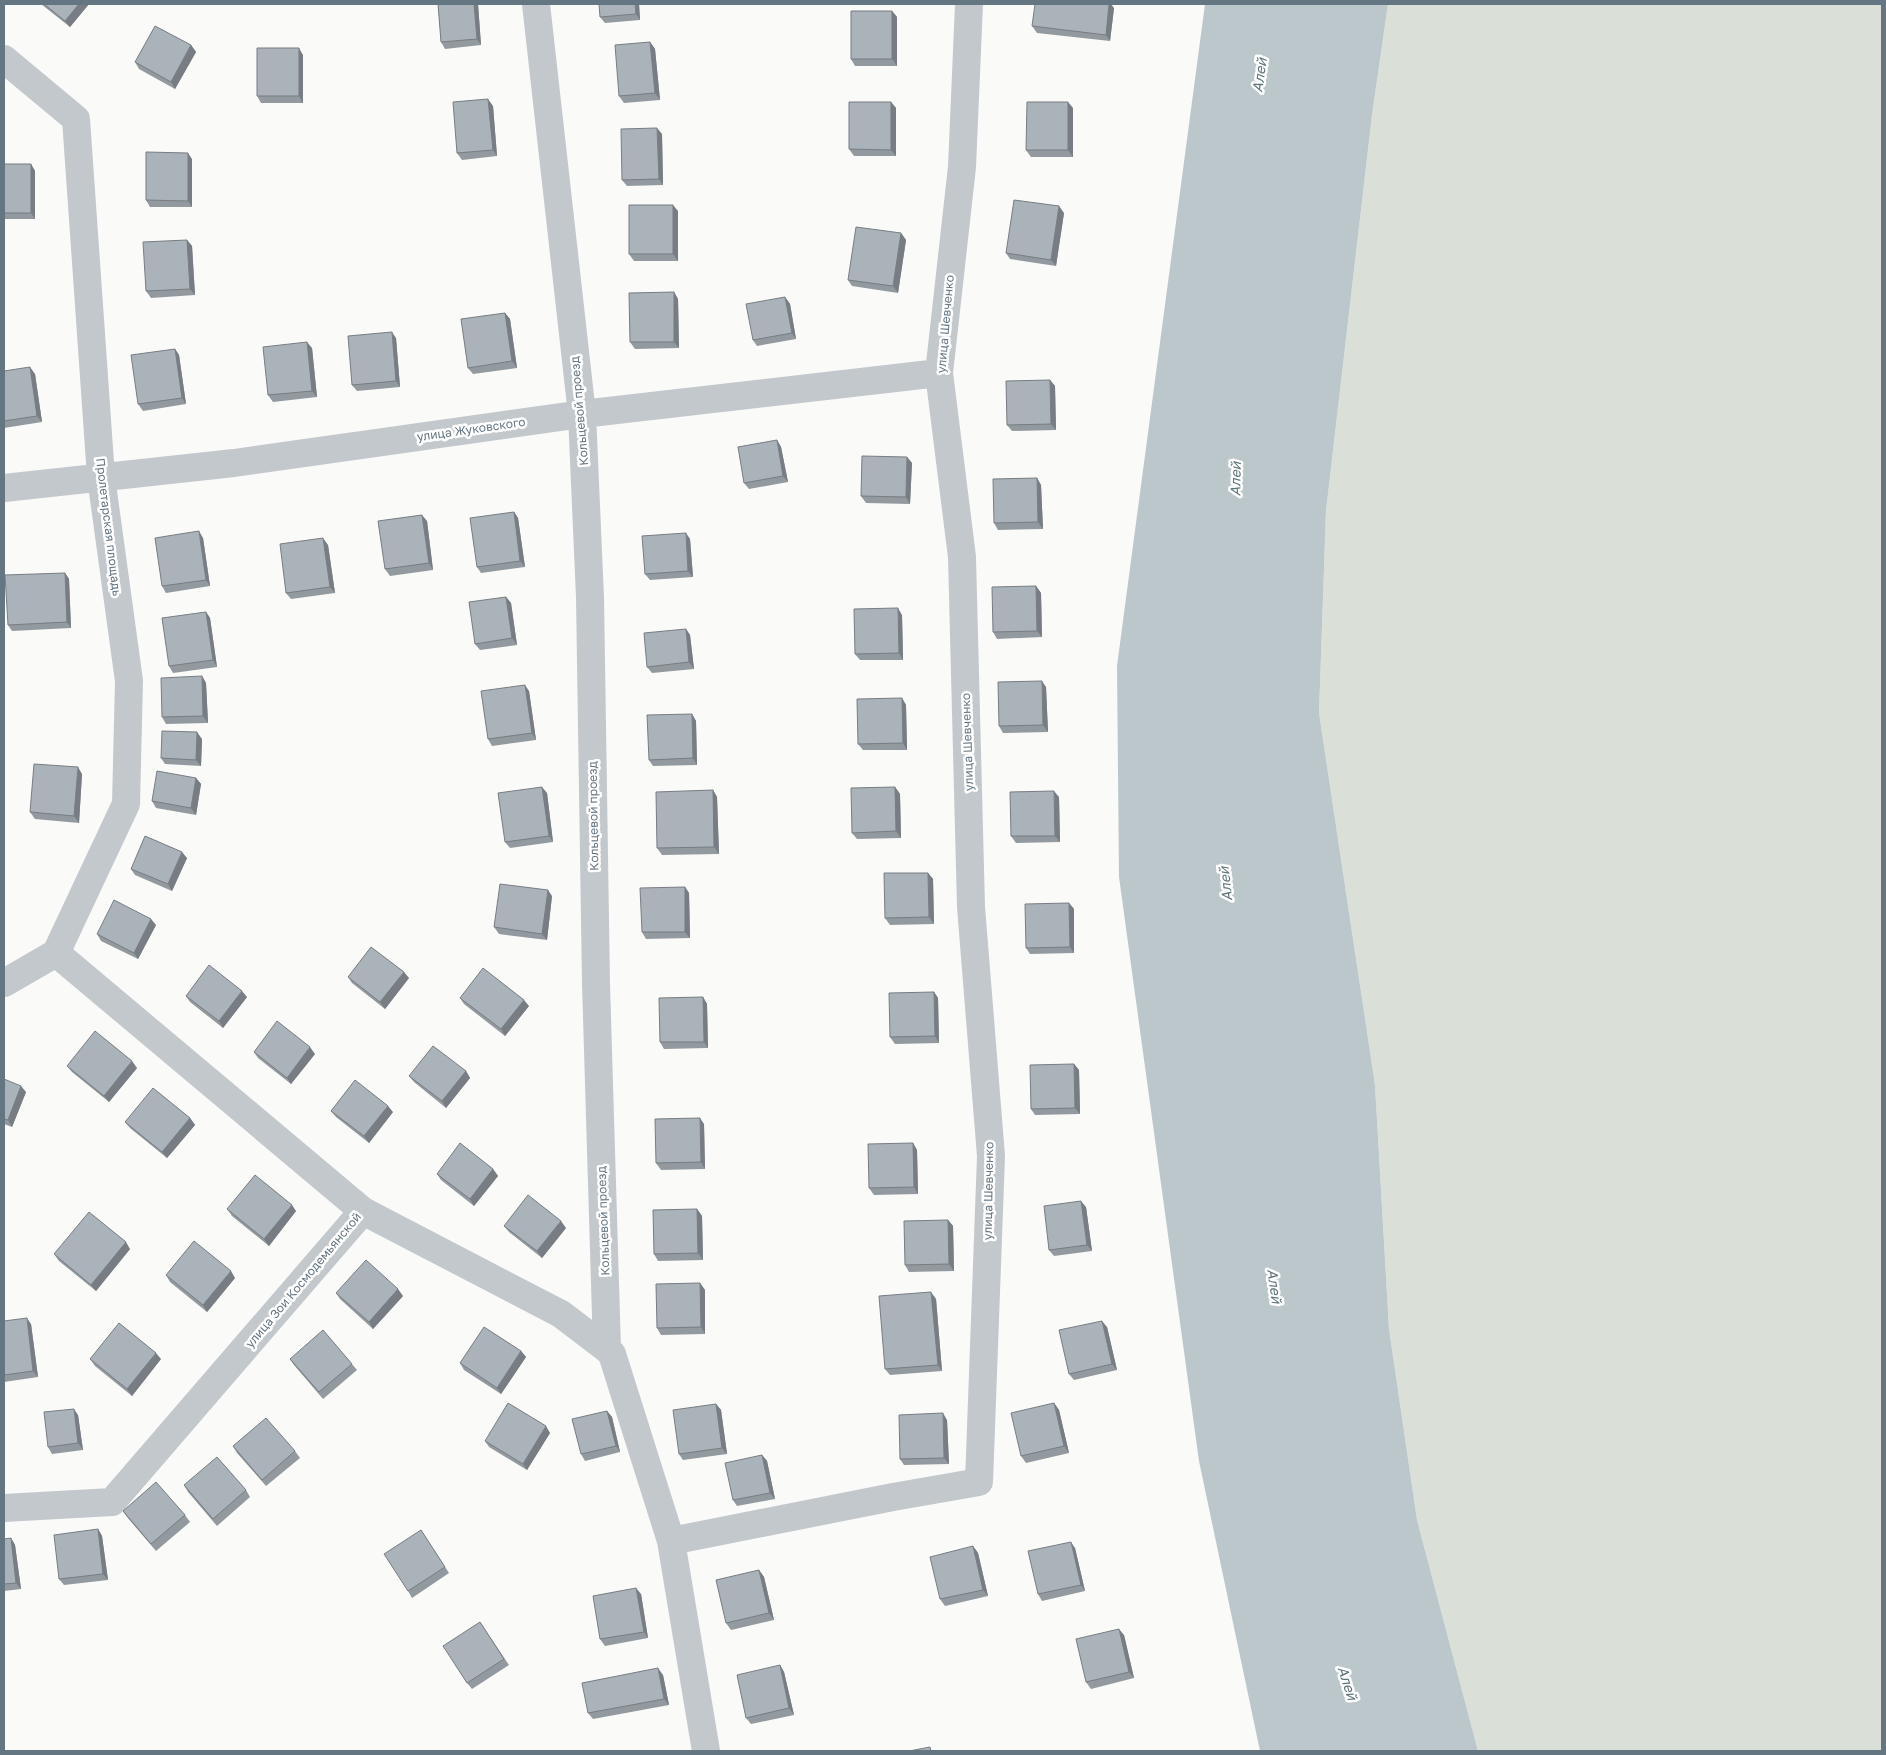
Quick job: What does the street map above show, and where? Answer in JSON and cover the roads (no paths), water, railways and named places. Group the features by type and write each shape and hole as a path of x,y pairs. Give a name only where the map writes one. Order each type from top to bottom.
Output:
{"street":[{"name":"Кольцевой проезд","path":"536,4 582,414 590,598 596,984 608,1349"},
{"name":"улица Шевченко","path":"671,1541 893,1496 979,1482 991,1156 971,907 962,557 939,373 962,167 969,4"},
{"name":"Пролетарская площадь","path":"4,59 76,119 101,477 129,681 126,804 56,952"},
{"name":"улица Жуковского","path":"4,488 234,463 582,414 939,373"},
{"path":"4,983 56,952"},
{"name":"улица Зои Космодемьянской","path":"4,1508 112,1502 363,1211 56,952"},
{"path":"363,1211 561,1314 612,1354 671,1541 706,1751"}],"water":[{"name":"Алей","path":"1205,4 1388,4 1372,115 1326,511 1319,713 1375,1085 1389,1329 1417,1520 1478,1751 1260,1751 1199,1461 1119,877 1117,666"}]}
